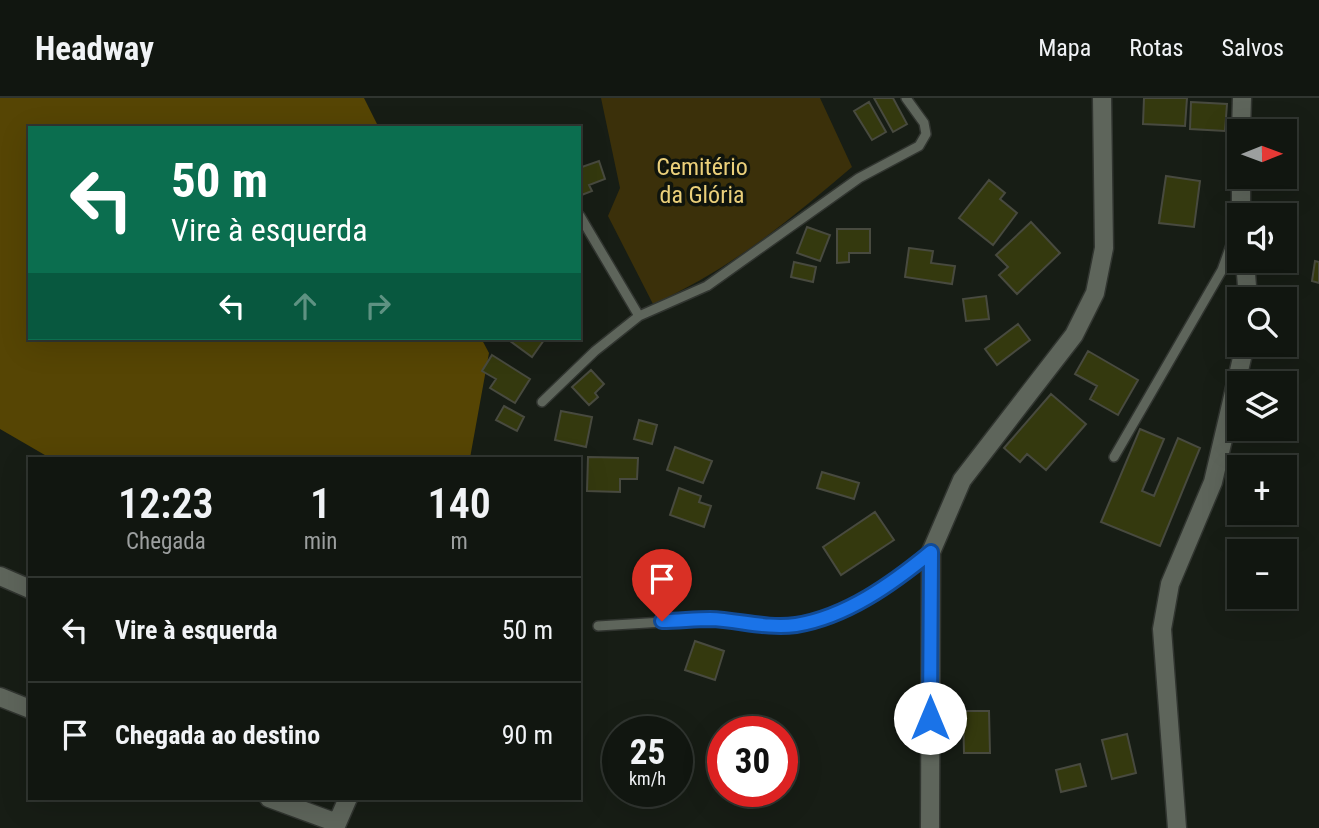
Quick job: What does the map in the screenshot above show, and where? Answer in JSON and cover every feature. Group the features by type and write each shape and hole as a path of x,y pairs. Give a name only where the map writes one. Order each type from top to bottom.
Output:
{"street":[{"path":"930,828 931,552 962,480 1074,335 1095,293 1104,248 1102,98"},
{"path":"1241,119 1242,98"},
{"path":"1177,827 1163,629 1170,584 1213,482 1242,357"},
{"path":"0,576 28,588"},
{"path":"0,697 28,708"},
{"path":"274,800 336,826 347,800"}],"lane":[{"path":"542,402 595,351 639,316 707,286 859,178 919,146 926,134 924,123 906,98"},
{"path":"581,218 639,316"},
{"path":"1114,457 1222,270 1227,256"},
{"path":"598,626 712,619 753,625 794,625 829,617 898,579 931,552"}],"green space":[{"name":"Cemitério da Glória","path":"601,98 820,98 852,167 782,225 733,260 681,291 653,304 608,216 620,188"}],"shaded area":[{"path":"0,98 364,98 378,126 28,126 28,340 482,340 489,353 470,457 48,457 0,429"}],"building":[{"path":"874,98 893,98 907,124 893,132"},
{"path":"1144,98 1187,98 1185,126 1143,124"},
{"path":"869,102 886,132 872,140 854,111"},
{"path":"1191,102 1227,104 1225,131 1190,129"},
{"path":"599,161 605,179 589,185 592,191 581,195 581,167"},
{"path":"1166,176 1200,181 1194,227 1159,223"},
{"path":"989,180 1005,193 1000,199 1017,213 993,245 959,218"},
{"path":"1031,222 1060,253 1017,294 999,275 1008,267 996,255"},
{"path":"807,227 830,235 820,261 797,253"},
{"path":"837,229 870,229 870,253 849,253 849,262 837,263"},
{"path":"909,248 933,251 931,263 955,266 952,284 905,277"},
{"path":"1315,261 1319,262 1319,283 1312,281"},
{"path":"794,262 816,267 813,282 791,277"},
{"path":"986,296 989,319 966,321 963,299"},
{"path":"1018,324 1030,340 997,365 985,349"},
{"path":"509,340 544,340 532,357"},
{"path":"1088,351 1138,380 1118,415 1090,399 1097,386 1075,374"},
{"path":"492,355 530,379 515,403 490,388 496,379 482,371"},
{"path":"591,370 604,384 595,393 598,397 589,405 572,387"},
{"path":"1051,394 1086,424 1046,470 1027,454 1020,462 1004,448"},
{"path":"504,406 524,417 517,431 496,420"},
{"path":"561,411 592,417 586,447 555,440"},
{"path":"639,420 657,425 652,444 634,439"},
{"path":"1140,429 1164,439 1142,491 1154,496 1178,438 1200,448 1160,546 1101,522"},
{"path":"675,447 712,461 703,483 667,470"},
{"path":"588,457 638,458 637,479 620,479 620,492 587,491"},
{"path":"822,472 859,483 854,499 817,488"},
{"path":"679,488 701,496 699,502 711,506 704,527 670,515"},
{"path":"875,512 894,540 841,575 823,547"},
{"path":"695,641 724,651 715,680 685,670"},
{"path":"963,711 989,711 990,753 964,753"},
{"path":"1127,734 1136,773 1112,779 1102,740"},
{"path":"1080,764 1086,786 1061,792 1056,770"}],"route":[{"path":"662,621 712,619 753,625 794,625 829,617 898,579 931,552 930,718"}]}
